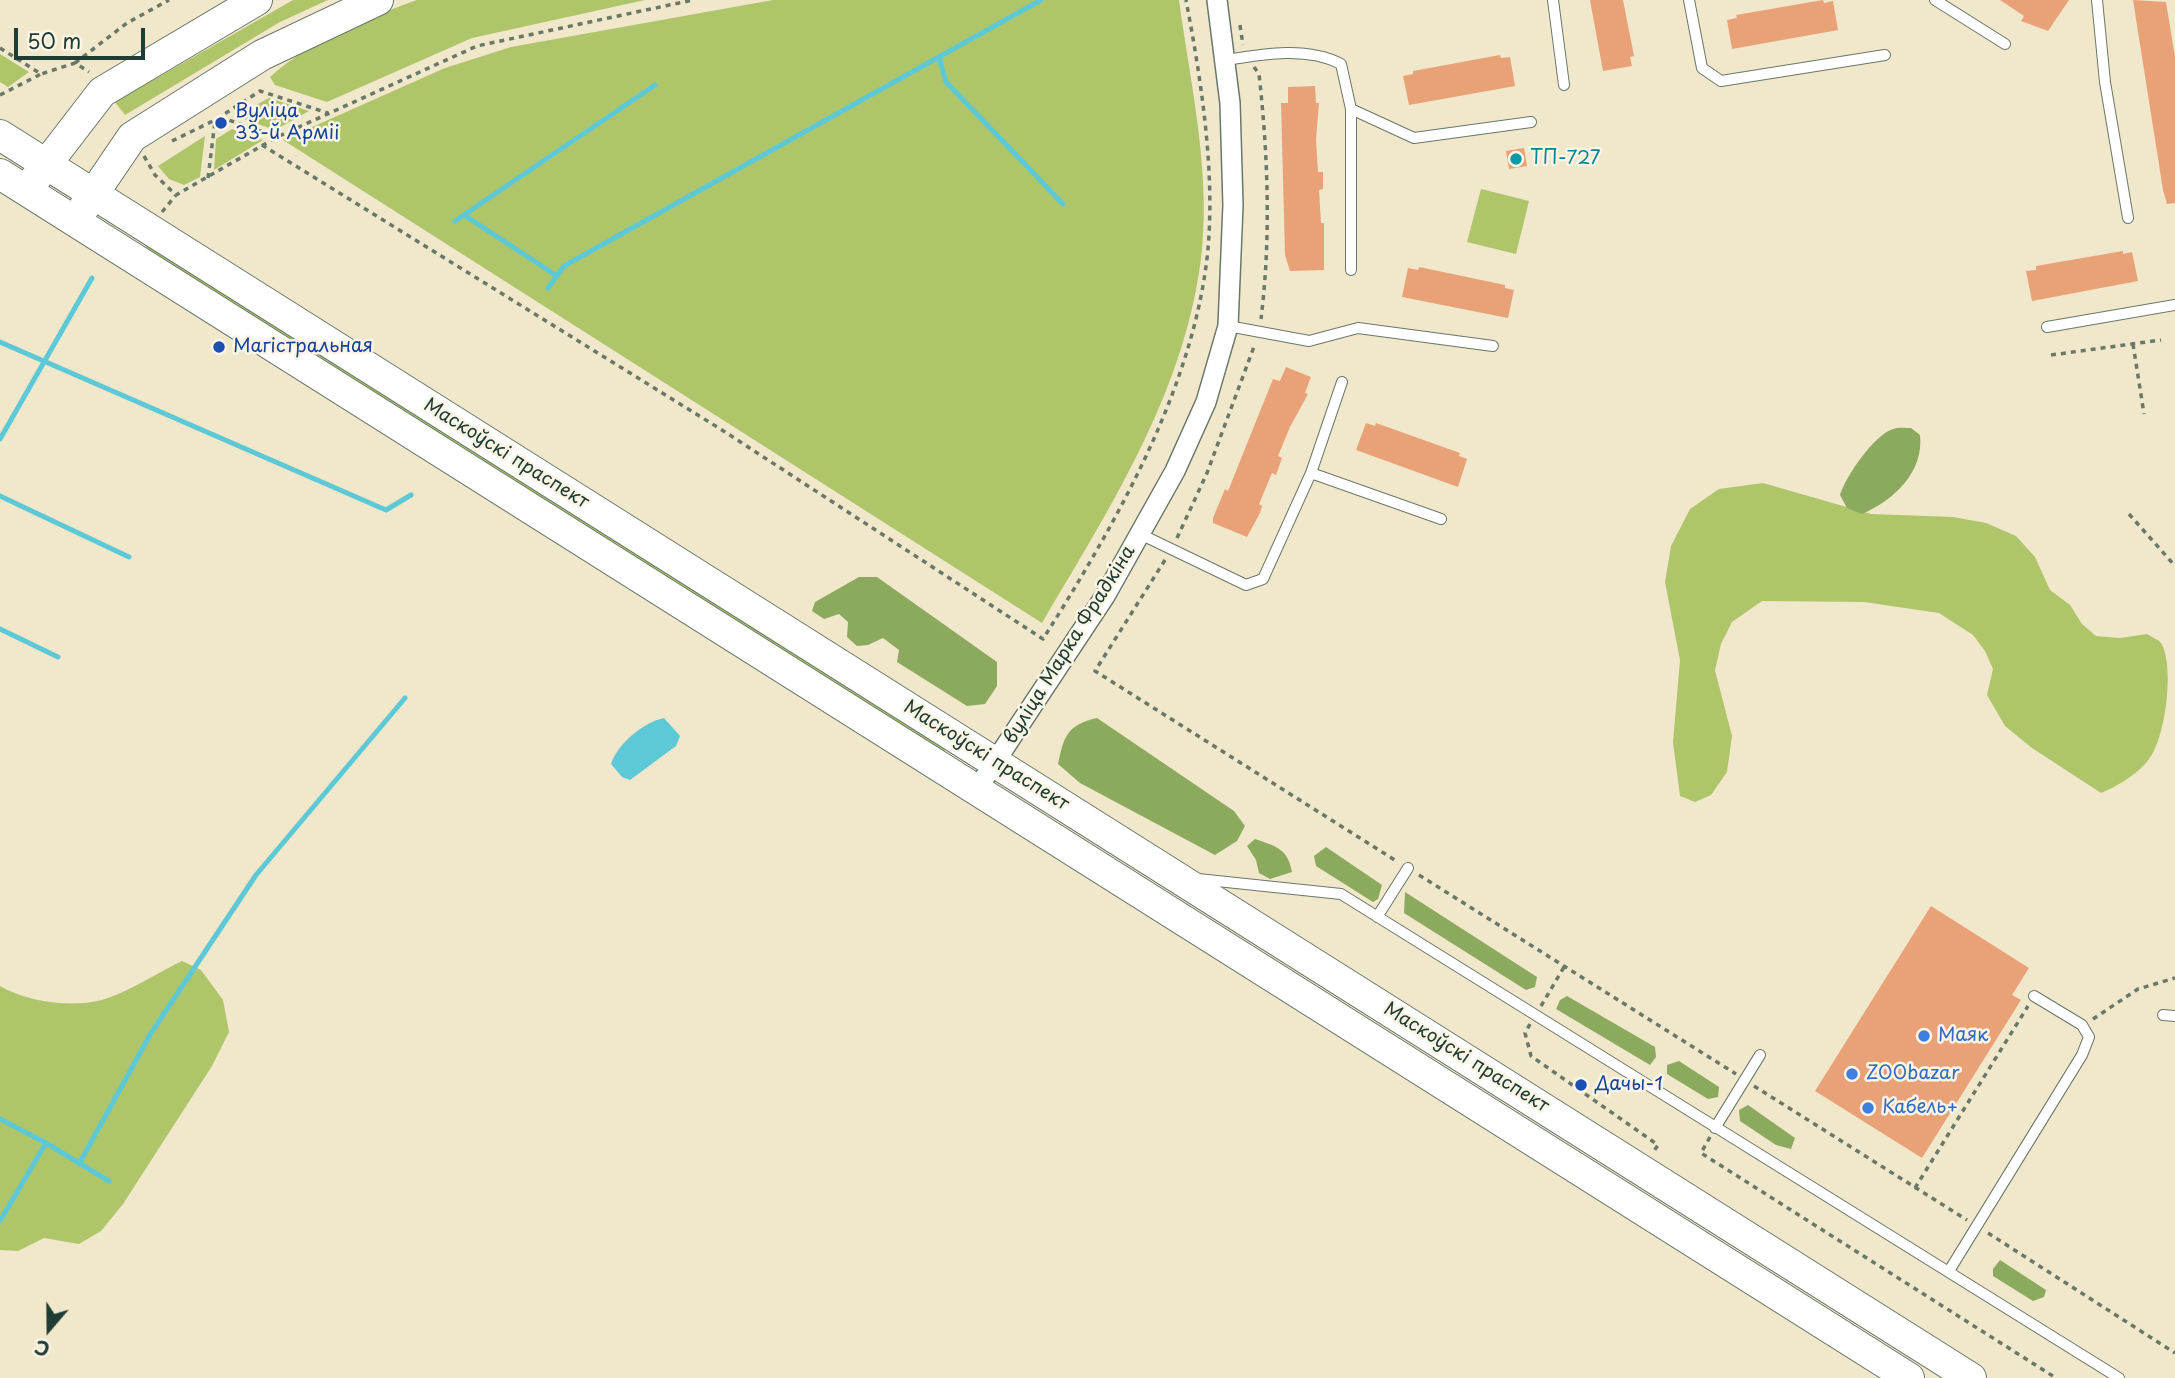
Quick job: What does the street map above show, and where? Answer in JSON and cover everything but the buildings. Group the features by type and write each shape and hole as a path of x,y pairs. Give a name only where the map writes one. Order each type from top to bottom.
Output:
{"main road":[{"path":"26,191 102,92 257,0"},
{"path":"75,220 132,137 262,55 378,0"},
{"name":"Маскоўскі праспект","path":"0,135 1972,1378"},
{"name":"Маскоўскі праспект","path":"0,174 1909,1378"}],"street":[{"name":"вуліца Марка Фрадкіна","path":"977,789 1105,597 1175,471 1206,402 1228,326 1233,205 1226,60 1217,0"}],"lane":[{"path":"1553,0 1564,85"},
{"path":"1689,0 1702,68 1721,81 1885,55"},
{"path":"1935,0 2006,44"},
{"path":"2097,0 2105,82 2128,218"},
{"path":"1226,60 1323,54 1341,64 1351,109 1351,270"},
{"path":"1351,109 1414,138 1531,122"},
{"path":"2047,327 2175,305"},
{"path":"1228,326 1309,341 1358,328 1493,346"},
{"path":"1140,534 1246,585 1263,579 1311,473 1342,382"},
{"path":"1311,473 1441,519"},
{"path":"1377,917 1408,868"},
{"path":"1177,876 1341,894 2119,1378"},
{"path":"1948,1271 2082,1055 2089,1037 2082,1025 2034,996"},
{"path":"2163,1015 2175,1016"},
{"path":"1715,1128 1759,1055"}],"path":[{"path":"0,96 41,74 75,63 127,23 169,0"},
{"path":"157,219 176,195 262,145 477,47 693,0"},
{"path":"262,145 722,430 1043,639 1075,588 1151,448 1185,351 1199,295 1208,248 1208,189 1203,109 1185,0"},
{"path":"0,48 41,74"},
{"path":"75,63 89,72"},
{"path":"168,144 215,120 260,90 328,113"},
{"path":"220,117 277,137"},
{"path":"208,178 215,120"},
{"path":"156,150 144,156 155,175 176,195"},
{"path":"2051,355 2161,340"},
{"path":"2133,344 2144,414"},
{"path":"2129,514 2175,566"},
{"path":"1096,671 2175,1353"},
{"path":"1564,967 1525,1033 1531,1056 1658,1145 1653,1152"},
{"path":"2082,1025 2138,989 2174,976"},
{"path":"1915,1188 2034,996"},
{"path":"1715,1128 1701,1153 2056,1378"}],"green space":[{"path":"293,0 328,0 280,22 125,115 115,102"},
{"path":"417,0 645,0 472,38 327,102 275,85 270,77 321,41"},
{"path":"773,0 1179,0 1198,124 1203,187 1202,249 1194,300 1181,349 1143,444 1042,623 283,140 445,68 511,47"},
{"path":"0,54 29,72 8,87 0,82"},
{"path":"269,98 309,111 275,130 235,116"},
{"path":"232,129 263,140 214,170 216,139"},
{"path":"205,136 200,177 184,185 169,179 158,166"},
{"path":"1481,189 1529,201 1516,254 1467,242"},
{"path":"150,240 949,743 942,755 143,251"},
{"path":"1895,428 1911,428 1920,435 1920,448 1912,473 1904,483 1885,501 1862,514 1847,508 1840,495 1862,457 1886,433"},
{"path":"1763,483 1871,514 1953,517 1986,523 2016,536 2035,557 2050,590 2070,605 2082,624 2096,636 2120,638 2147,634 2161,643 2167,668 2166,704 2159,739 2146,763 2125,780 2101,793 2032,748 2005,726 1987,695 1993,669 1985,651 1973,635 1939,613 1864,602 1762,601 1732,622 1721,644 1715,670 1732,736 1727,772 1711,795 1695,802 1680,796 1673,742 1680,660 1665,582 1671,546 1690,509 1719,489"},
{"path":"859,577 877,577 997,662 997,686 985,704 967,706 897,662 899,650 883,638 868,645 857,646 847,637 848,622 839,614 824,619 812,611 815,602"},
{"path":"1097,718 1234,811 1245,826 1237,841 1215,855 1080,783 1058,764 1068,733 1079,724"},
{"path":"1255,839 1284,853 1292,872 1270,879 1259,873 1256,860 1247,846"},
{"path":"1326,847 1382,885 1378,899 1373,902 1316,866 1314,856"},
{"path":"1405,892 1537,977 1535,987 1526,990 1404,913"},
{"path":"182,961 201,970 223,1000 229,1032 212,1066 123,1204 101,1231 79,1244 44,1238 18,1251 0,1250 0,986 36,1000 90,1002 122,992"},
{"path":"1567,996 1655,1047 1656,1057 1650,1065 1556,1009 1560,1000"},
{"path":"1679,1061 1719,1087 1718,1097 1708,1099 1667,1074 1667,1065"},
{"path":"1748,1105 1795,1138 1791,1149 1776,1145 1740,1121 1739,1110"},
{"path":"2000,1260 2046,1290 2044,1297 2033,1301 1993,1276 1993,1269"}],"water":[{"path":"664,718 680,736 676,746 630,780 622,777 611,764 614,756 640,729"}],"waterway":[{"path":"548,288 564,266 1041,0"},
{"path":"939,57 946,82 1063,204"},
{"path":"455,221 655,85"},
{"path":"464,215 557,276"},
{"path":"0,439 92,278"},
{"path":"0,342 386,510 411,495"},
{"path":"0,496 129,557"},
{"path":"0,629 58,657"},
{"path":"79,1164 151,1033 256,875 405,698"},
{"path":"0,1119 46,1143 0,1221"},
{"path":"46,1143 109,1181"}],"place":[{"name":"Вуліца 33-й Арміі","path":"221,123"},
{"name":"ТП-727","path":"1516,159"},
{"name":"Магістральная","path":"219,347"},
{"name":"Маяк","path":"1924,1036"},
{"name":"ZOObazar","path":"1852,1074"},
{"name":"Дачы-1","path":"1581,1085"},
{"name":"Кабель+","path":"1868,1108"}]}
